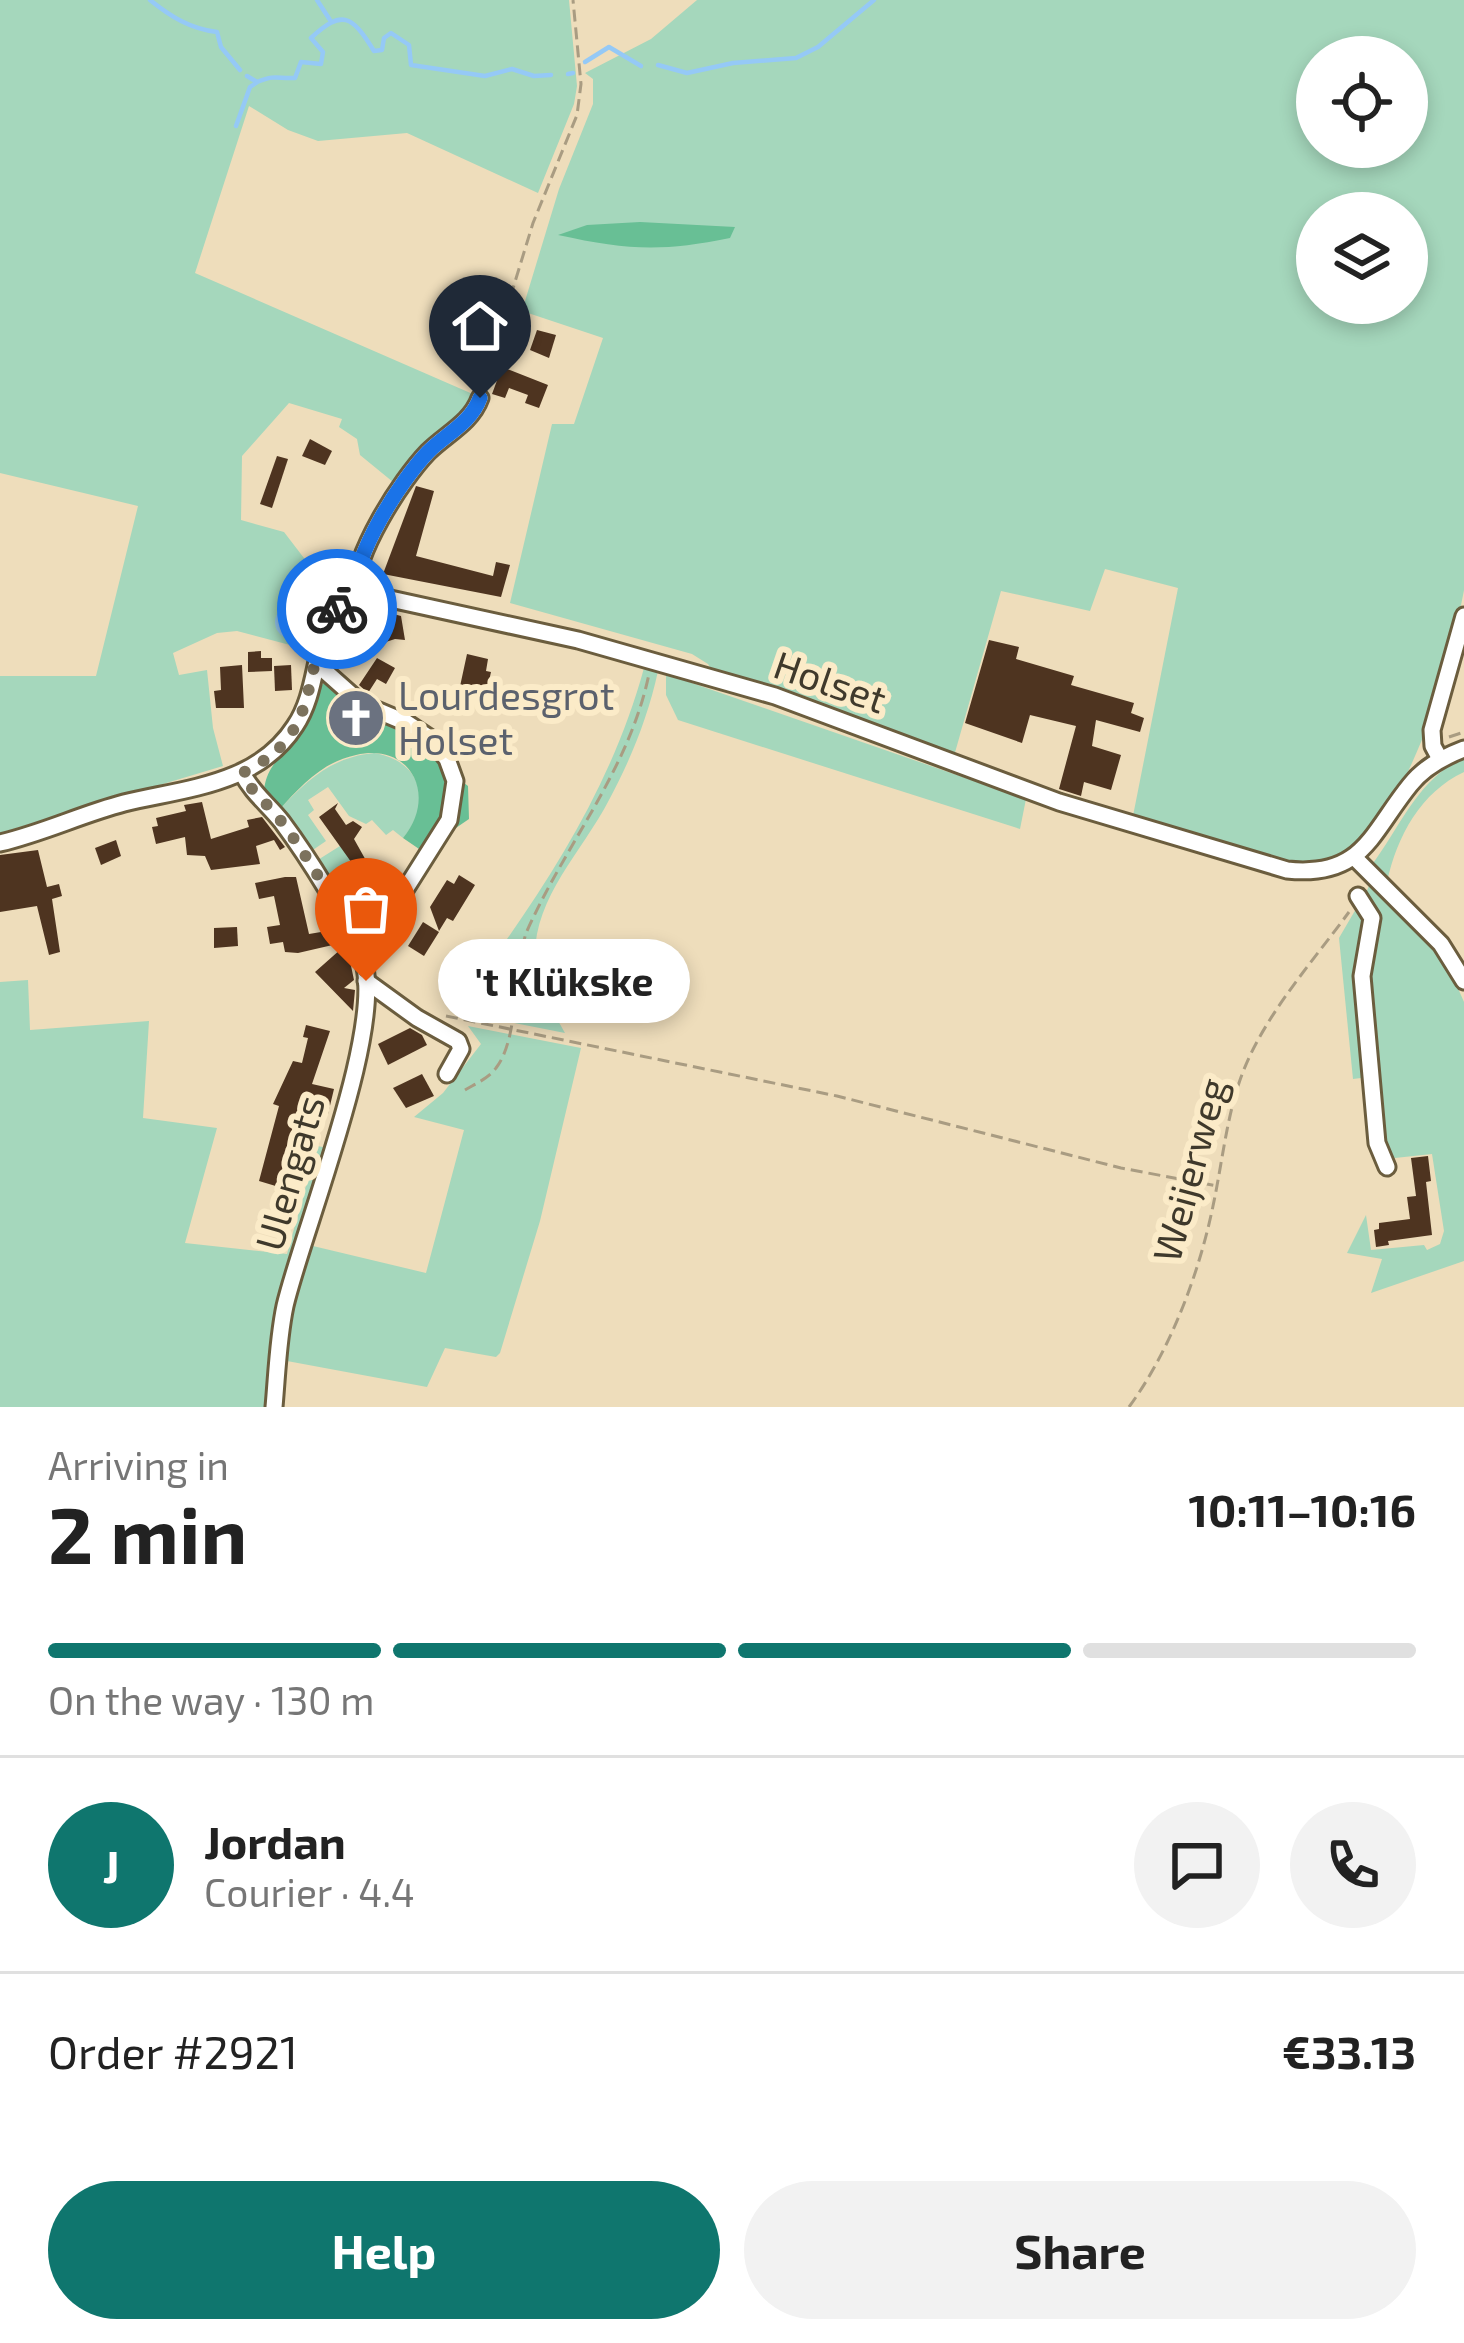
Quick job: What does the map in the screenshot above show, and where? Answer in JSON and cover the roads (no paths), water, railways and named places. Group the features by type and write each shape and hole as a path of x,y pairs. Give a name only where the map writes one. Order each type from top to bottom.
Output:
{"street":[{"path":"0,842 242,773 267,758 303,714 328,621 355,595 358,571 393,500 431,449 475,412 480,398"},
{"name":"Holset","path":"355,595 381,595 522,626 651,661 833,716 1059,802 1238,856 1299,871 1324,869 1354,858"},
{"path":"1464,616 1432,730 1433,746 1440,751 1464,749"},
{"path":"317,664 362,704 431,739 452,769 456,790 449,820 362,958"},
{"path":"1440,751 1412,782 1374,840 1354,858 1441,944 1464,982"},
{"path":"242,773 255,796 290,833 362,958"},
{"path":"1358,896 1372,917 1362,976 1377,1143 1387,1167"},
{"path":"342,922 388,914"},
{"name":"Ulengats","path":"274,1407 286,1304 356,1059 366,981 362,958"},
{"path":"366,981 458,1041 461,1049 447,1074"}],"water":[{"path":"292,605 304,610 309,622 304,634 292,639 280,634 275,622 280,610"}],"waterway":[{"path":"150,0 182,21 217,32 221,47 240,70"},
{"path":"317,0 330,20"},
{"path":"658,65 687,73 733,63 796,58 818,47 874,0"},
{"path":"247,76 257,82 295,78 301,62 321,64 323,52 311,38 339,20 353,23 374,51 382,50 384,38 391,33 409,45 411,65 485,76 512,69 551,75"},
{"path":"585,62 609,47 641,66"},
{"path":"568,74 573,73"},
{"path":"236,126 250,87 256,83"}],"place":[{"name":"Lourdesgrot Holset","path":"356,718"},
{"name":"'t Klükske","path":"366,981"}]}
